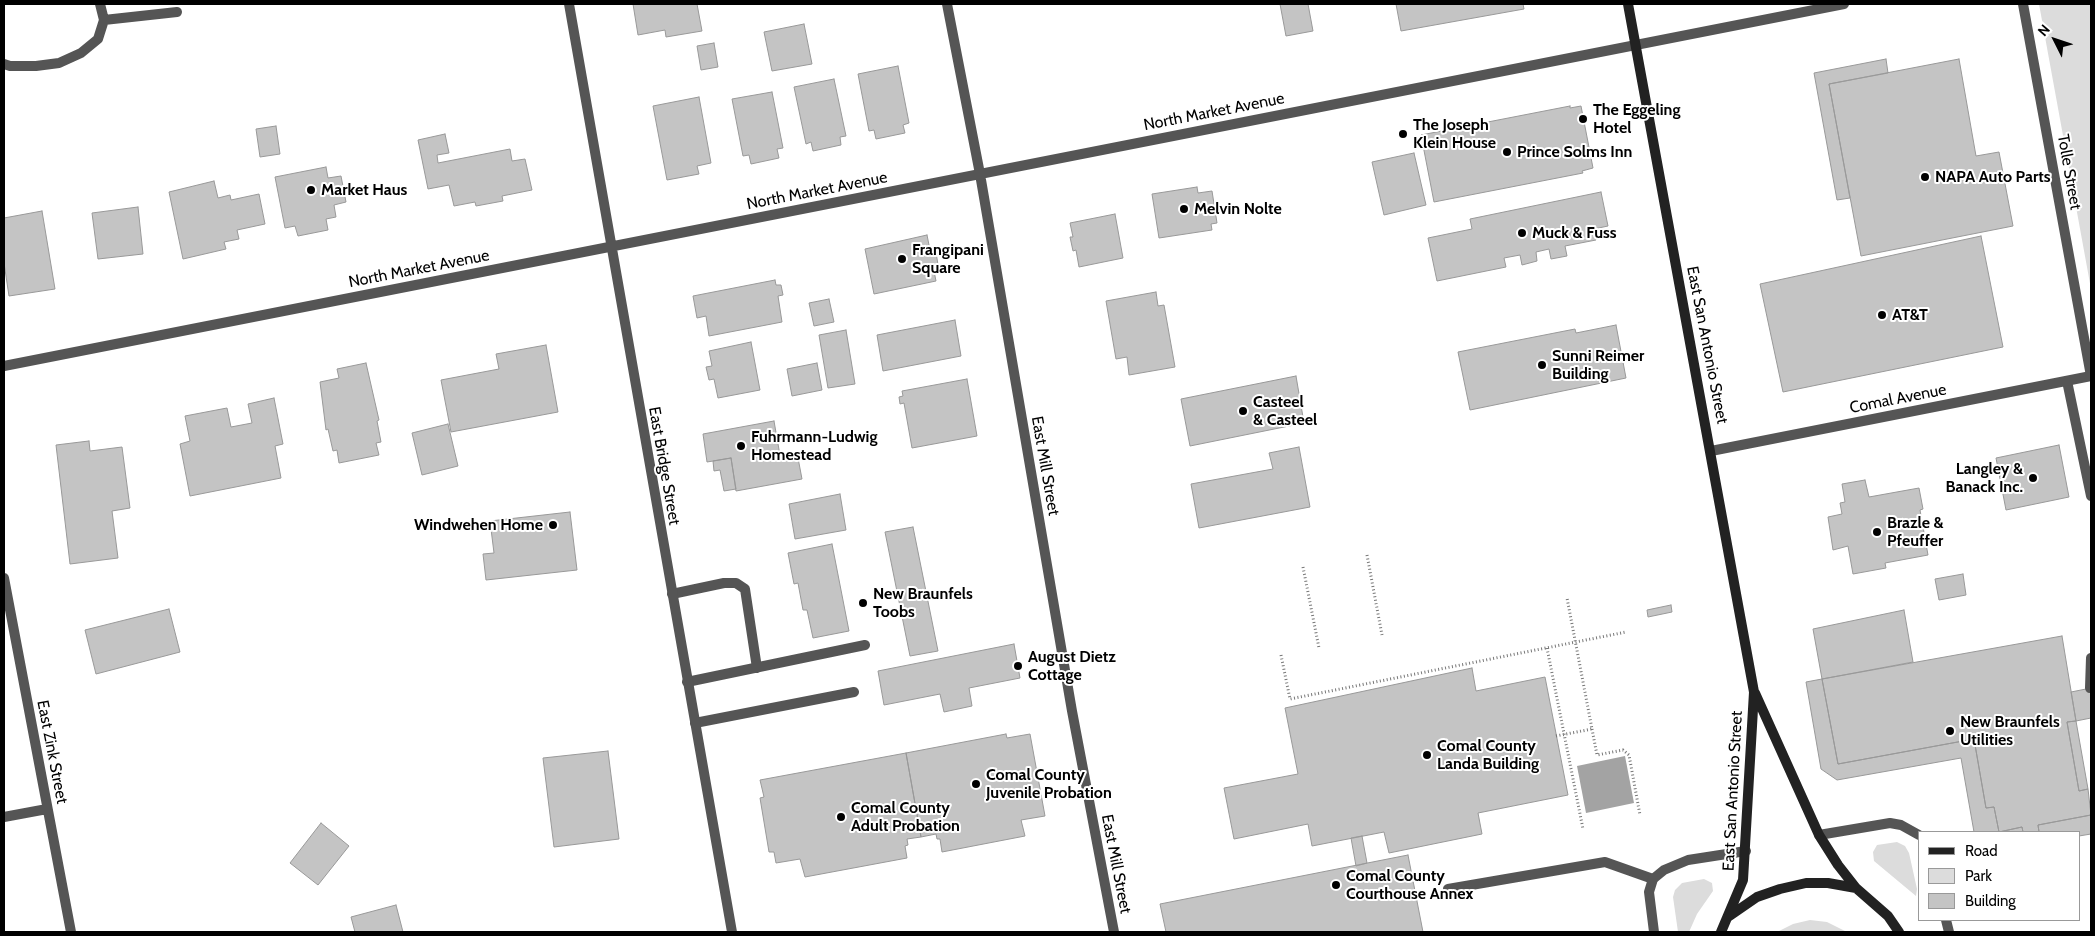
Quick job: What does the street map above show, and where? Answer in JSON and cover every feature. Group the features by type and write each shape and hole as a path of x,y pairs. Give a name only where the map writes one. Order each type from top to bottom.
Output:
{"main road":[{"name":"East San Antonio Street","path":"1628,4 1754,692 1743,880 1721,932"},
{"name":"East San Antonio Street","path":"1754,692 1819,835 1838,865 1856,888 1888,916 1899,932"},
{"path":"1728,918 1757,897 1806,883 1828,883 1856,888"}],"street":[{"path":"4,64 10,66 36,66 59,62 81,54 98,38 104,20 100,4"},
{"name":"East Bridge Street","path":"569,4 610,247 732,932"},
{"name":"East Mill Street","path":"947,4 980,174 1072,711 1114,932"},
{"name":"North Market Avenue","path":"4,366 1844,4"},
{"name":"Tolle Street","path":"2023,4 2091,376"},
{"path":"104,20 177,12"},
{"name":"Comal Avenue","path":"1711,451 2091,376"},
{"path":"2067,381 2091,496"},
{"name":"East Zink Street","path":"4,578 71,932"},
{"path":"672,594 724,583 736,583 745,589 757,668"},
{"path":"688,682 865,645"},
{"path":"2090,688 2091,658"},
{"path":"695,723 854,692"},
{"path":"4,817 47,809"},
{"path":"1819,835 1890,823 1901,824 1918,834"},
{"path":"1654,932 1649,892 1654,880 1664,870 1688,860 1746,851"},
{"path":"1448,889 1605,862 1654,880"}],"path":[{"path":"1367,555 1382,635"},
{"path":"1303,567 1319,648"},
{"path":"1567,598 1597,755 1623,750 1629,756 1640,815"},
{"path":"1281,655 1290,699 1626,632"},
{"path":"1547,648 1583,829"},
{"path":"1556,736 1592,729"}],"green space":[{"path":"2039,4 2091,4 2091,289"},
{"path":"1897,842 1905,846 1909,853 1917,889 1916,896 1874,861 1873,852 1877,845"},
{"path":"1704,879 1712,883 1713,891 1697,914 1689,932 1678,932 1673,897 1675,890 1682,883"},
{"path":"1810,920 1827,922 1847,932 1777,932 1793,924"}],"shaded area":[{"path":"1625,756 1634,803 1586,813 1577,766"}],"building":[{"path":"633,4 697,4 702,31 666,37 665,30 638,35"},
{"path":"1280,4 1308,4 1313,31 1286,36"},
{"path":"1396,4 1523,4 1524,9 1401,31"},
{"path":"804,24 812,64 772,71 764,32"},
{"path":"714,43 718,67 701,70 697,46"},
{"path":"1886,59 1888,73 1829,84 1850,198 1837,200 1814,73"},
{"name":"NAPA Auto Parts","path":"1959,59 1976,156 1999,152 2013,226 1861,256 1829,84"},
{"path":"898,66 909,123 903,125 905,133 876,139 874,130 869,131 858,74"},
{"path":"834,79 846,136 840,137 841,145 813,151 811,142 806,144 794,87"},
{"path":"772,92 783,148 777,149 779,158 751,164 749,155 743,156 732,99"},
{"path":"699,97 711,163 697,166 699,174 667,180 653,106"},
{"name":"Prince Solms Inn","path":"1570,106 1570,108 1581,106 1593,168 1582,171 1583,173 1434,202 1421,135"},
{"path":"276,126 280,154 260,157 256,129"},
{"path":"445,134 449,153 437,155 438,163 510,149 512,161 525,159 532,190 502,196 503,201 476,206 475,202 454,206 449,185 428,189 418,140"},
{"path":"1414,153 1426,205 1384,215 1372,162"},
{"name":"Market Haus","path":"326,167 328,178 341,176 346,202 334,205 336,217 326,219 328,230 298,236 295,226 285,228 275,177"},
{"path":"214,181 218,198 230,195 231,200 259,194 265,224 237,230 239,239 224,242 226,249 183,259 169,192"},
{"name":"Melvin Nolte","path":"1197,187 1198,193 1212,191 1217,223 1211,224 1212,230 1159,238 1152,194"},
{"name":"Muck & Fuss","path":"1601,192 1608,226 1594,229 1596,240 1565,246 1567,256 1551,259 1549,249 1536,252 1537,261 1522,265 1520,255 1504,258 1506,267 1437,281 1428,238 1472,229 1470,219"},
{"path":"138,207 143,254 98,259 92,213"},
{"path":"42,211 55,289 9,296 4,263 4,218"},
{"path":"1115,214 1123,258 1079,267 1076,250 1073,251 1070,237 1073,237 1070,223"},
{"name":"Frangipani Square","path":"927,235 930,250 935,249 936,252 938,265 933,266 936,281 874,294 865,249"},
{"name":"AT&T","path":"1981,236 2003,347 1783,392 1760,284"},
{"path":"775,280 776,285 781,285 783,295 778,296 782,322 709,336 706,316 697,318 693,296"},
{"path":"1156,292 1158,306 1164,305 1175,367 1129,375 1127,357 1116,359 1106,301"},
{"path":"829,299 834,322 814,326 809,303"},
{"path":"955,320 961,356 883,371 877,335"},
{"name":"Sunni Reimer Building","path":"1616,325 1626,378 1470,410 1458,352 1575,329 1576,333"},
{"path":"846,330 855,384 828,388 819,335"},
{"path":"751,342 760,390 718,398 714,379 709,380 706,367 712,366 709,351"},
{"path":"546,345 558,412 451,432 441,380 499,369 496,354"},
{"path":"366,363 379,420 377,421 381,442 376,443 379,455 339,463 337,450 333,451 328,429 326,430 320,382 339,378 337,369"},
{"path":"817,363 822,390 792,396 787,369"},
{"name":"Casteel & Casteel","path":"1296,376 1304,423 1190,446 1181,399"},
{"path":"967,379 977,436 912,448 904,403 900,404 899,397 903,396 902,391"},
{"path":"274,398 283,444 275,446 281,478 190,496 180,444 190,441 185,416 227,408 231,427 252,423 248,404"},
{"name":"Fuhrmann-Ludwig Homestead","path":"774,421 781,461 798,458 802,479 736,491 731,458 707,462 703,434"},
{"path":"448,424 458,466 422,475 412,433"},
{"path":"89,441 90,451 122,447 130,508 112,511 118,558 70,564 56,445"},
{"name":"Langley & Banack Inc.","path":"2059,445 2069,497 2006,510 1996,458"},
{"path":"1299,447 1310,507 1199,528 1191,484 1273,469 1269,453"},
{"path":"731,458 736,489 724,491 720,470 714,471 713,461"},
{"name":"Brazle & Pfeuffer","path":"1865,480 1869,497 1919,488 1923,509 1920,510 1928,555 1885,563 1886,568 1853,574 1848,546 1833,550 1828,517 1842,514 1840,503 1845,502 1842,484"},
{"path":"840,494 846,530 795,539 789,504"},
{"path":"570,512 577,570 486,580 483,554 494,553 490,521"},
{"path":"913,527 938,651 910,656 885,532"},
{"path":"832,544 849,631 813,638 807,610 803,610 798,583 794,584 788,553"},
{"path":"1963,574 1966,595 1939,600 1935,579"},
{"path":"1671,605 1672,612 1648,617 1647,610"},
{"path":"169,609 180,652 96,674 85,630"},
{"path":"1904,610 1913,662 1822,679 1813,629"},
{"name":"New Braunfels Utilities","path":"2062,636 2076,721 2067,722 2079,791 2088,789 2091,815 2038,825 2039,831 2023,831 2022,827 1999,831 1994,807 1986,808 1974,739 1838,764 1822,679"},
{"path":"1014,644 1020,678 969,688 972,706 944,712 940,694 884,705 878,671"},
{"name":"Comal County Landa Building","path":"1472,668 1476,691 1545,677 1568,795 1478,813 1482,834 1389,853 1384,832 1312,846 1308,824 1234,839 1224,788 1298,774 1285,708"},
{"path":"1822,679 1838,764 1974,739 1986,808 1994,807 1999,831 1974,831 1961,758 1837,780 1821,769 1806,682"},
{"path":"2091,688 2091,718 2076,721 2071,692"},
{"path":"2076,721 2088,789 2079,791 2067,722"},
{"name":"Comal County Juvenile Probation","path":"1006,734 1007,738 1030,734 1045,816 1021,820 1025,836 942,852 940,839 937,839 936,834 921,837 906,753"},
{"path":"608,751 619,839 554,847 543,758"},
{"name":"Comal County Adult Probation","path":"906,753 921,837 907,839 908,845 905,846 907,858 805,877 800,859 776,863 774,852 769,852 760,798 764,797 760,780"},
{"path":"2091,815 2091,834 2080,836 2080,831 2039,831 2038,825"},
{"path":"321,823 349,846 318,885 290,863"},
{"path":"2022,827 2023,831 2004,831"},
{"path":"1362,836 1367,863 1356,866 1351,838"},
{"name":"Comal County Courthouse Annex","path":"1408,855 1423,932 1166,932 1160,904"},
{"path":"396,905 403,932 355,932 351,917"}],"place":[{"name":"The Eggeling Hotel","path":"1583,119"},
{"name":"The Joseph Klein House","path":"1403,134"},
{"name":"Prince Solms Inn","path":"1507,152"},
{"name":"NAPA Auto Parts","path":"1925,177"},
{"name":"Market Haus","path":"311,190"},
{"name":"Melvin Nolte","path":"1184,209"},
{"name":"Muck & Fuss","path":"1522,233"},
{"name":"Frangipani Square","path":"902,259"},
{"name":"AT&T","path":"1882,315"},
{"name":"Sunni Reimer Building","path":"1542,365"},
{"name":"Casteel & Casteel","path":"1243,411"},
{"name":"Fuhrmann-Ludwig Homestead","path":"741,446"},
{"name":"Langley & Banack Inc.","path":"2033,478"},
{"name":"Windwehen Home","path":"553,525"},
{"name":"Brazle & Pfeuffer","path":"1877,532"},
{"name":"New Braunfels Toobs","path":"863,603"},
{"name":"August Dietz Cottage","path":"1018,666"},
{"name":"New Braunfels Utilities","path":"1950,731"},
{"name":"Comal County Landa Building","path":"1427,755"},
{"name":"Comal County Juvenile Probation","path":"976,784"},
{"name":"Comal County Adult Probation","path":"841,817"},
{"name":"Comal County Courthouse Annex","path":"1336,885"}]}
